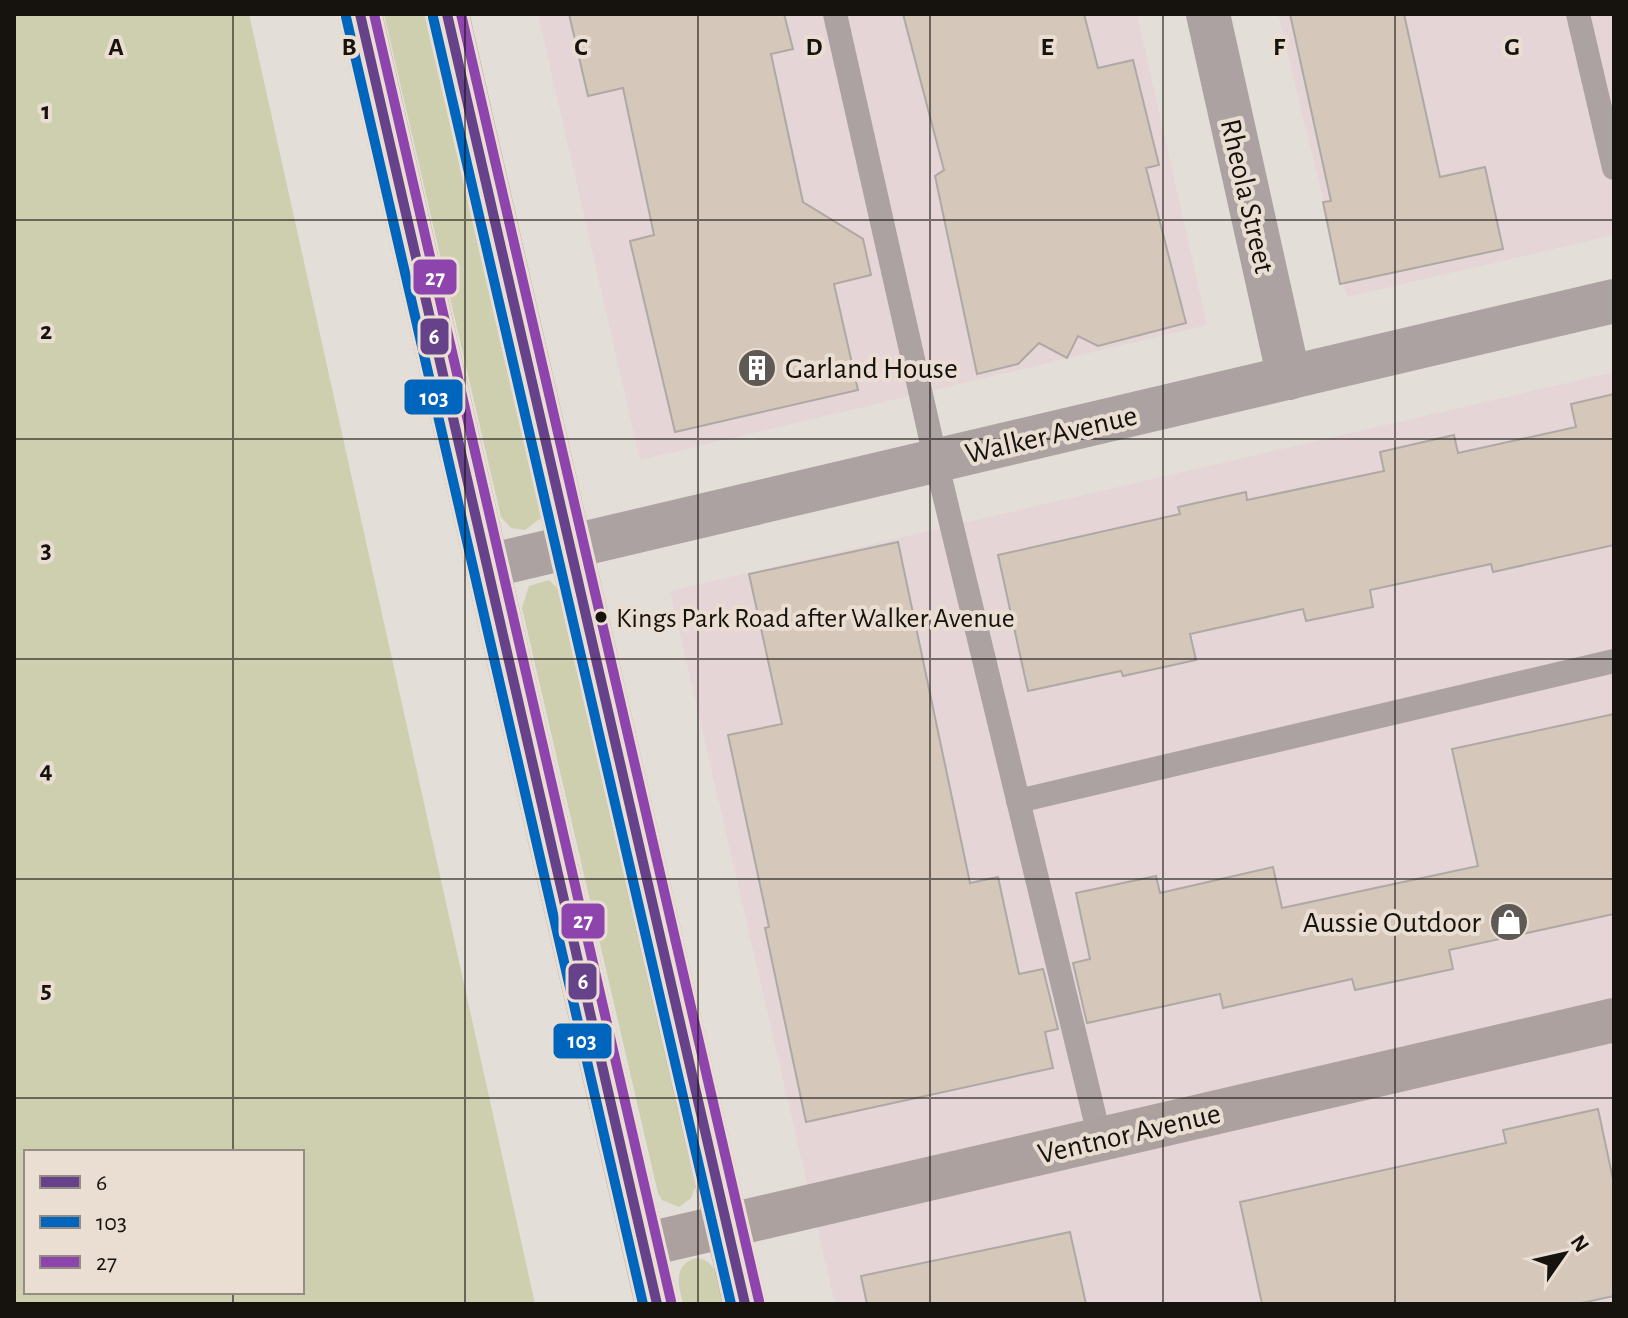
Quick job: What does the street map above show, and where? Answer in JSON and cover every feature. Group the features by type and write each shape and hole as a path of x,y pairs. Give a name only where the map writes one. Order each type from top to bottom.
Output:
{"main road":[{"path":"360,14 657,1304"},
{"path":"447,14 745,1304"}],"street":[{"name":"Rheola Street","path":"1208,14 1289,378"},
{"name":"Walker Avenue","path":"488,566 1614,301"},
{"name":"Ventnor Avenue","path":"644,1245 1614,1020"}],"lane":[{"path":"835,14 936,461 1100,1139"},
{"path":"1578,14 1614,168"},
{"path":"1018,801 1614,661"}],"shaded area":[{"path":"538,14 1137,14 1207,325 640,460"},
{"path":"1278,14 1614,14 1614,235 1347,297"},
{"path":"1614,372 1614,1304 835,1304 670,591"}],"green space":[{"path":"14,14 249,14 535,1304 14,1304"},
{"path":"384,14 426,14 541,518 525,530 511,528 501,517"},
{"path":"549,580 561,592 695,1187 691,1198 679,1207 662,1200 658,1193 522,608 529,586"},
{"path":"696,1258 704,1260 714,1269 724,1304 683,1304 680,1270"}],"building":[{"path":"569,14 784,14 793,49 771,54 803,202 863,239 871,275 834,284 858,390 675,432 630,241 654,235 623,88 588,96"},
{"path":"903,14 1084,14 1098,68 1133,60 1159,165 1146,168 1186,323 1098,346 1078,336 1067,358 1039,343 1018,364 977,374 935,176 944,170"},
{"path":"1290,14 1404,14 1440,177 1485,167 1503,249 1340,284 1323,202 1331,201"},
{"path":"1614,394 1614,545 1493,572 1491,564 1370,590 1373,607 1306,621 1303,609 1190,634 1196,660 1123,676 1121,671 1028,691 998,555 1180,514 1178,507 1246,492 1247,500 1384,471 1380,452 1454,435 1458,453 1576,427 1571,404"},
{"path":"898,542 970,883 998,877 1019,974 1043,969 1058,1029 1045,1032 1053,1068 806,1122 728,735 782,724 749,574"},
{"path":"1614,714 1614,914 1449,950 1453,969 1355,990 1352,979 1223,1008 1220,994 1087,1023 1073,963 1090,959 1076,893 1156,876 1160,893 1273,867 1282,908 1478,866 1452,749"},
{"path":"1598,1109 1614,1184 1614,1296 1577,1304 1262,1304 1240,1202 1506,1143 1503,1130"},
{"path":"1070,1232 1086,1304 867,1304 861,1276"}],"transit line":[{"name":"6","path":"360,14 657,1304"},
{"name":"27","path":"374,14 671,1301"},
{"name":"6","path":"447,14 745,1304"},
{"name":"27","path":"461,14 759,1301"},
{"name":"103","path":"346,17 643,1304"},
{"name":"103","path":"433,17 731,1304"}],"place":[{"name":"Garland House","path":"757,368"},
{"name":"Kings Park Road after Walker Avenue","path":"601,617"},
{"name":"Aussie Outdoor","path":"1509,922"}]}
